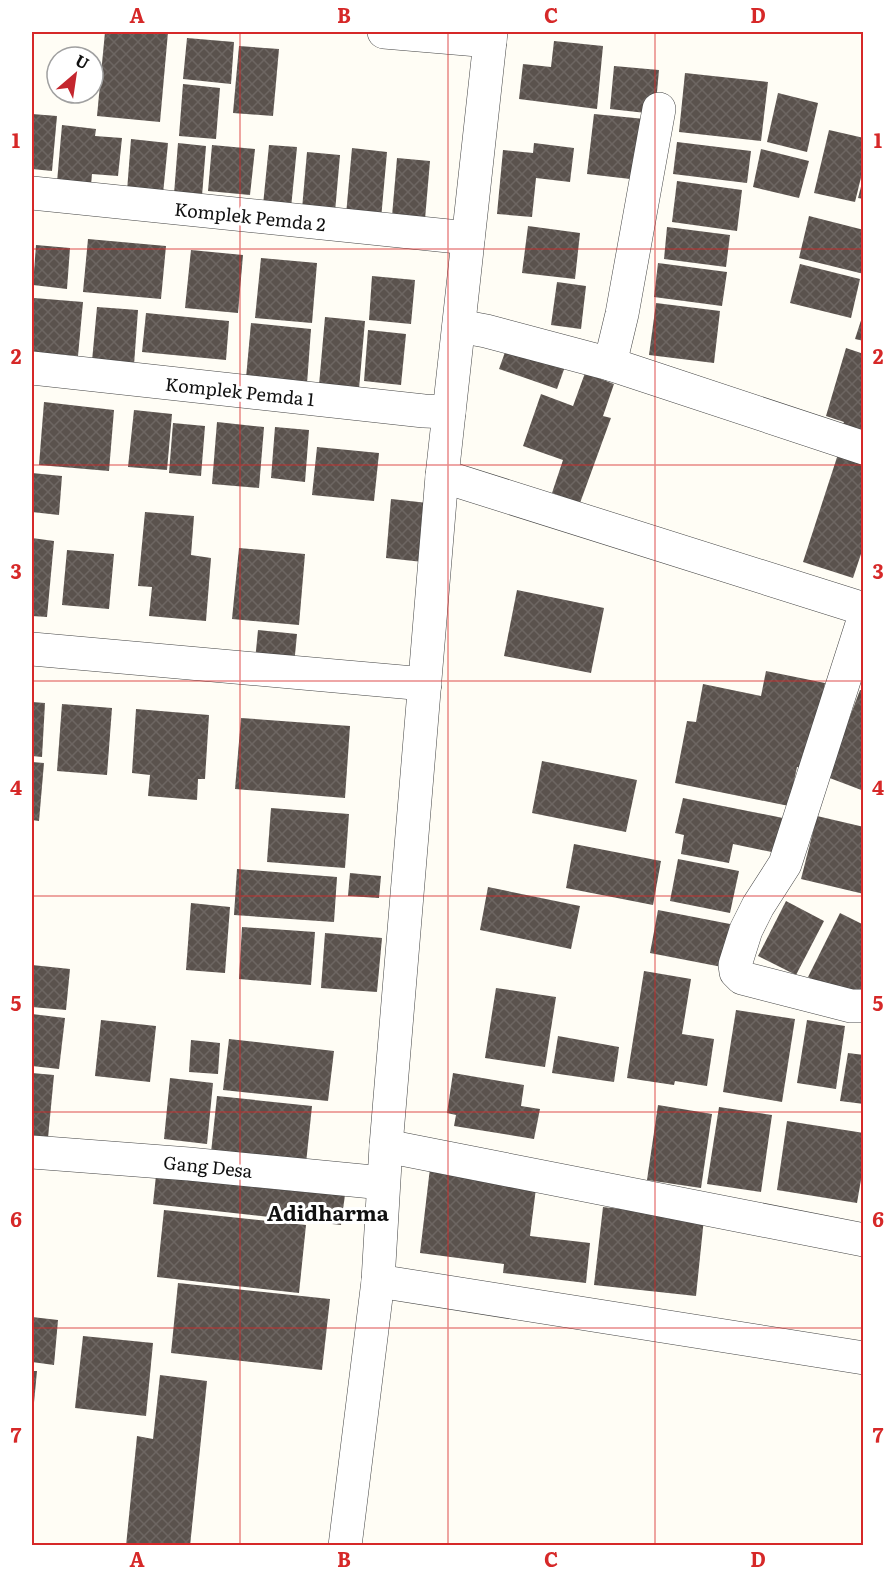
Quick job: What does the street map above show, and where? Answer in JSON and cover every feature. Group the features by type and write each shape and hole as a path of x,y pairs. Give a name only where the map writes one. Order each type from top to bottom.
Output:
{"street":[{"path":"345,1545 378,1281 386,1146 442,476 490,36 384,32"},
{"path":"610,364 622,314 659,109"},
{"name":"Komplek Pemda 2","path":"32,193 468,238"},
{"path":"459,326 610,364 864,448"},
{"name":"Komplek Pemda 1","path":"32,368 449,412"},
{"path":"442,476 864,609"},
{"path":"864,618 785,864 758,906 746,930 735,965 736,972 742,978 851,1006 864,1006"},
{"path":"32,649 425,684"},
{"path":"386,1146 864,1240"},
{"name":"Gang Desa","path":"32,1152 189,1164 383,1184"},
{"path":"378,1281 864,1358"}],"building":[{"path":"105,32 168,32 160,122 97,116 98,105 105,105"},
{"path":"187,38 234,42 231,84 183,79"},
{"path":"554,41 603,46 597,109 519,99 523,64 551,67"},
{"path":"239,46 279,49 273,116 233,113"},
{"path":"614,66 659,70 655,114 610,109"},
{"path":"685,73 768,82 761,141 679,132"},
{"path":"183,84 220,88 216,139 179,136"},
{"path":"778,93 818,103 807,152 767,142"},
{"path":"32,114 57,116 52,171 32,169"},
{"path":"594,114 645,119 639,180 587,174"},
{"path":"62,125 96,129 95,136 122,138 118,176 92,174 91,185 57,182"},
{"path":"829,130 864,138 864,165 855,202 814,193"},
{"path":"131,139 168,143 163,194 127,191"},
{"path":"677,142 751,151 747,183 673,174"},
{"path":"178,143 206,146 202,196 174,194"},
{"path":"534,143 574,148 570,182 536,178 532,217 497,214 503,150 533,153"},
{"path":"212,145 255,149 250,195 208,191"},
{"path":"269,145 297,147 291,208 263,205"},
{"path":"352,148 387,152 381,219 346,215"},
{"path":"761,149 809,161 799,198 753,187"},
{"path":"307,152 340,155 335,212 302,209"},
{"path":"397,158 430,161 425,219 392,216"},
{"path":"864,179 864,199 858,198"},
{"path":"677,181 742,190 737,231 672,222"},
{"path":"809,216 864,230 864,274 799,258"},
{"path":"528,226 580,233 575,279 522,273"},
{"path":"667,227 730,235 726,267 664,259"},
{"path":"88,239 166,246 161,299 83,292"},
{"path":"36,245 70,248 67,289 33,285"},
{"path":"191,250 243,255 238,313 185,308"},
{"path":"261,258 317,263 312,323 255,318"},
{"path":"658,263 727,272 722,306 654,297"},
{"path":"800,264 860,279 851,318 790,303"},
{"path":"372,276 415,280 411,324 369,320"},
{"path":"557,282 586,286 581,329 551,325"},
{"path":"34,298 83,302 78,356 32,352"},
{"path":"656,303 720,311 714,363 649,355"},
{"path":"97,307 138,310 134,365 92,361"},
{"path":"864,311 864,341 855,339"},
{"path":"146,313 229,321 226,360 142,352"},
{"path":"325,317 365,321 359,389 319,385"},
{"path":"251,323 311,329 307,384 246,378"},
{"path":"368,330 406,334 401,385 364,381"},
{"path":"509,341 567,361 557,389 499,369"},
{"path":"846,348 864,354 864,432 842,426 844,422 826,416"},
{"path":"585,373 614,384 603,416 611,418 580,503 552,493 563,460 523,446 541,394 573,406"},
{"path":"44,402 114,410 109,471 39,465"},
{"path":"134,410 172,414 167,470 128,467"},
{"path":"217,422 264,427 259,488 212,484"},
{"path":"173,423 205,426 201,476 169,473"},
{"path":"275,427 309,430 305,482 271,478"},
{"path":"317,447 379,453 374,501 312,495"},
{"path":"839,451 864,459 864,545 853,578 803,562"},
{"path":"32,473 62,476 59,515 32,512"},
{"path":"391,499 428,503 423,562 386,558"},
{"path":"145,512 194,516 191,555 211,558 206,621 149,616 152,587 138,586"},
{"path":"32,538 54,541 47,617 32,616"},
{"path":"239,548 305,554 299,625 232,619"},
{"path":"67,550 114,554 109,609 62,605"},
{"path":"517,590 604,608 591,673 504,656"},
{"path":"258,630 297,634 294,665 255,661"},
{"path":"766,671 825,683 808,769 797,767 789,806 675,783 687,721 696,722 703,684 761,696"},
{"path":"860,690 864,691 864,791 827,777"},
{"path":"32,702 45,703 42,757 32,756"},
{"path":"62,704 112,708 107,775 57,771"},
{"path":"136,709 209,715 205,779 198,779 197,800 148,796 150,775 132,773"},
{"path":"241,718 350,726 345,798 235,789"},
{"path":"542,761 637,780 626,832 532,813"},
{"path":"32,762 44,763 39,821 32,820"},
{"path":"683,798 793,820 786,855 733,844 729,863 681,854 684,835 675,833"},
{"path":"271,808 349,814 345,868 267,862"},
{"path":"817,816 864,827 864,894 801,879"},
{"path":"574,844 661,861 653,905 566,888"},
{"path":"678,859 739,871 730,913 670,901"},
{"path":"237,869 337,877 334,922 234,915"},
{"path":"350,873 381,876 379,898 348,896"},
{"path":"488,887 580,906 571,949 480,930"},
{"path":"786,901 824,921 796,975 758,956"},
{"path":"191,903 230,907 225,973 186,970"},
{"path":"658,910 730,924 722,967 650,953"},
{"path":"840,913 864,925 864,988 856,1002 808,977"},
{"path":"242,927 315,932 311,985 239,979"},
{"path":"325,933 382,938 377,992 321,988"},
{"path":"32,965 70,969 66,1010 32,1007"},
{"path":"644,971 691,979 682,1034 714,1039 707,1086 675,1081 674,1085 627,1078"},
{"path":"496,988 556,997 545,1067 485,1058"},
{"path":"736,1010 795,1019 782,1102 723,1092"},
{"path":"32,1014 65,1018 59,1069 32,1066"},
{"path":"101,1020 156,1026 150,1082 95,1076"},
{"path":"807,1020 845,1026 836,1089 797,1083"},
{"path":"558,1036 619,1047 614,1082 552,1073"},
{"path":"229,1039 334,1051 328,1101 223,1090"},
{"path":"191,1040 220,1043 218,1074 189,1072"},
{"path":"848,1053 864,1055 864,1104 840,1101"},
{"path":"32,1073 54,1075 48,1138 32,1136"},
{"path":"453,1073 524,1085 521,1106 540,1109 534,1139 454,1126 456,1115 447,1113"},
{"path":"170,1078 213,1083 207,1144 164,1139"},
{"path":"217,1096 312,1106 305,1173 210,1162"},
{"path":"658,1105 712,1114 701,1188 647,1180"},
{"path":"719,1107 772,1115 761,1192 707,1184"},
{"path":"787,1121 864,1133 864,1162 857,1203 777,1190"},
{"path":"157,1166 346,1187 341,1225 153,1204"},
{"path":"430,1168 537,1180 530,1236 590,1243 586,1283 503,1273 504,1264 420,1253"},
{"path":"603,1207 704,1218 696,1296 594,1285"},
{"path":"164,1210 306,1225 299,1293 157,1277"},
{"path":"178,1283 330,1299 322,1370 171,1353"},
{"path":"32,1317 58,1320 54,1365 32,1362"},
{"path":"83,1336 153,1343 146,1416 75,1408"},
{"path":"32,1371 37,1371 33,1413 32,1413"},
{"path":"160,1375 207,1381 190,1546 126,1546 137,1436 153,1439"}],"district":[{"name":"Adidharma","path":"328,1211"}]}
